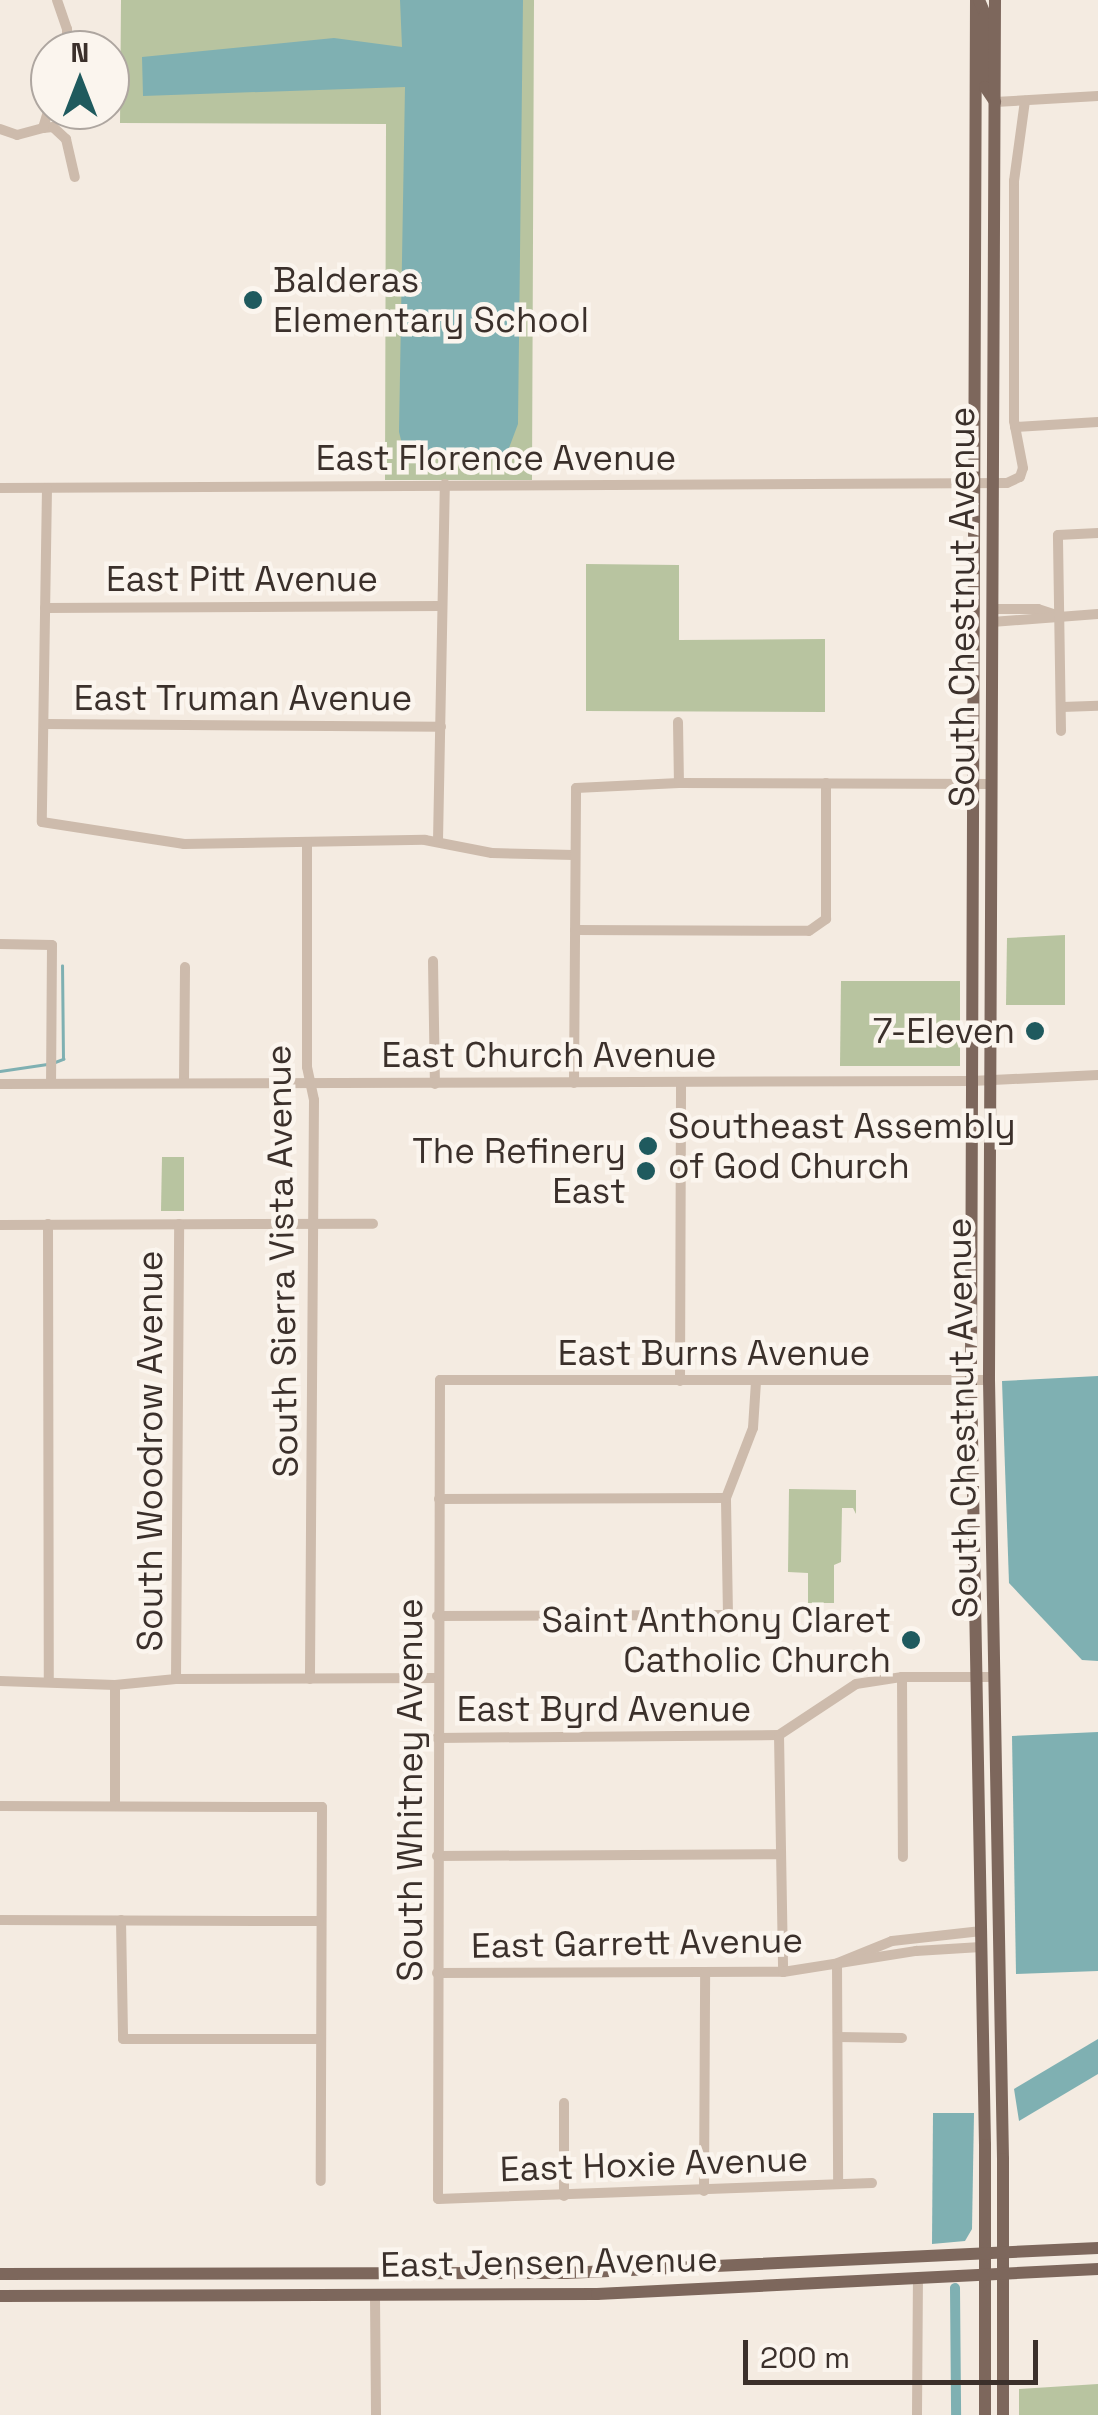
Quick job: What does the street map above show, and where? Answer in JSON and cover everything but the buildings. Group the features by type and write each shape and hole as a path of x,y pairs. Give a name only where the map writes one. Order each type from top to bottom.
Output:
{"main road":[{"path":"978,0 985,14 985,87 995,102"},
{"name":"South Chestnut Avenue","path":"978,0 971,1381 987,2415"},
{"name":"South Chestnut Avenue","path":"995,0 989,1380 1004,2253 1003,2415"},
{"name":"East Jensen Avenue","path":"0,2274 566,2273 1098,2248"},
{"name":"East Jensen Avenue","path":"0,2296 649,2292 1098,2269"}],"street":[{"path":"57,0 67,30"},
{"path":"995,102 1098,96"},
{"path":"992,485 1020,477 1023,457 1015,427 1014,181 1025,100"},
{"path":"0,129 18,135 36,130"},
{"path":"56,130 66,140 75,177"},
{"path":"1015,427 1098,422"},
{"path":"438,841 444,484"},
{"name":"East Florence Avenue","path":"0,488 992,485"},
{"path":"47,488 42,822 184,844 438,841 492,853 574,854"},
{"path":"1061,731 1058,536 1098,533"},
{"name":"East Pitt Avenue","path":"45,608 440,606"},
{"path":"992,616 1040,621 1098,614"},
{"path":"1062,707 1098,706"},
{"path":"678,722 679,783"},
{"name":"East Truman Avenue","path":"44,724 440,726"},
{"path":"574,1083 576,788 679,783 992,784"},
{"path":"575,930 808,931 826,919 826,783"},
{"name":"South Sierra Vista Avenue","path":"307,842 313,1224 310,1679"},
{"path":"0,944 52,945 52,1083"},
{"path":"433,961 434,1084"},
{"path":"184,1083 185,967"},
{"name":"East Church Avenue","path":"0,1084 972,1081 1098,1076"},
{"path":"680,1380 681,1082"},
{"path":"0,1224 373,1224"},
{"path":"48,1224 49,1682"},
{"name":"South Woodrow Avenue","path":"176,1679 180,1224"},
{"name":"East Burns Avenue","path":"440,1380 989,1380"},
{"name":"South Whitney Avenue","path":"438,2199 440,1380"},
{"path":"437,1616 728,1614 726,1498 753,1428 756,1381"},
{"path":"439,1500 726,1498"},
{"name":"East Byrd Avenue","path":"437,1738 779,1735 856,1684 902,1678 995,1677"},
{"path":"0,1681 115,1686 176,1679 438,1678"},
{"path":"902,1678 903,1857"},
{"path":"115,1686 115,1806"},
{"path":"779,1735 784,1972"},
{"path":"0,1806 322,1807 321,2181"},
{"path":"438,1856 781,1854"},
{"path":"0,1920 319,1921"},
{"path":"121,1920 123,2039 321,2039"},
{"name":"East Garrett Avenue","path":"837,1964 892,1941 981,1931"},
{"name":"East Garrett Avenue","path":"437,1973 784,1972 916,1951 981,1947"},
{"path":"837,1964 838,2184"},
{"path":"704,2191 705,1973"},
{"path":"838,2037 902,2038"},
{"path":"564,2103 564,2196"},
{"name":"East Hoxie Avenue","path":"438,2199 872,2183"},
{"path":"917,2415 918,2278"},
{"path":"375,2296 376,2415"}],"green space":[{"path":"121,0 534,0 532,480 385,480 386,124 130,123 130,30 121,30"},
{"path":"586,564 679,565 679,640 825,639 825,712 586,711"},
{"path":"1065,935 1065,1005 1006,1005 1007,938"},
{"path":"841,981 960,981 960,1066 840,1066"},
{"path":"162,1157 184,1157 184,1211 161,1211"},
{"path":"789,1489 856,1490 856,1514 853,1508 842,1508 841,1562 834,1565 834,1603 808,1603 808,1573 788,1572"},
{"path":"1098,2384 1098,2415 1019,2415 1019,2389"}],"water":[{"path":"400,0 523,0 518,424 509,448 500,454 419,459 403,448 399,432 405,87 143,96 142,57 334,38 402,47"},
{"path":"1098,1376 1098,1661 1082,1660 1009,1583 1002,1381"},
{"path":"1098,1732 1098,1971 1016,1974 1012,1736"},
{"path":"1098,2039 1098,2074 1019,2121 1014,2089"},
{"path":"933,2113 974,2113 972,2229 965,2241 932,2244"}],"waterway":[{"path":"55,1062 63,1059 62,966"},
{"path":"0,1071 48,1064"},
{"path":"955,2288 956,2415"}],"place":[{"name":"Balderas Elementary School","path":"253,300"},
{"name":"7-Eleven","path":"1035,1031"},
{"name":"Southeast Assembly of God Church","path":"648,1146"},
{"name":"The Refinery East","path":"646,1171"},
{"name":"Saint Anthony Claret Catholic Church","path":"911,1640"}]}
